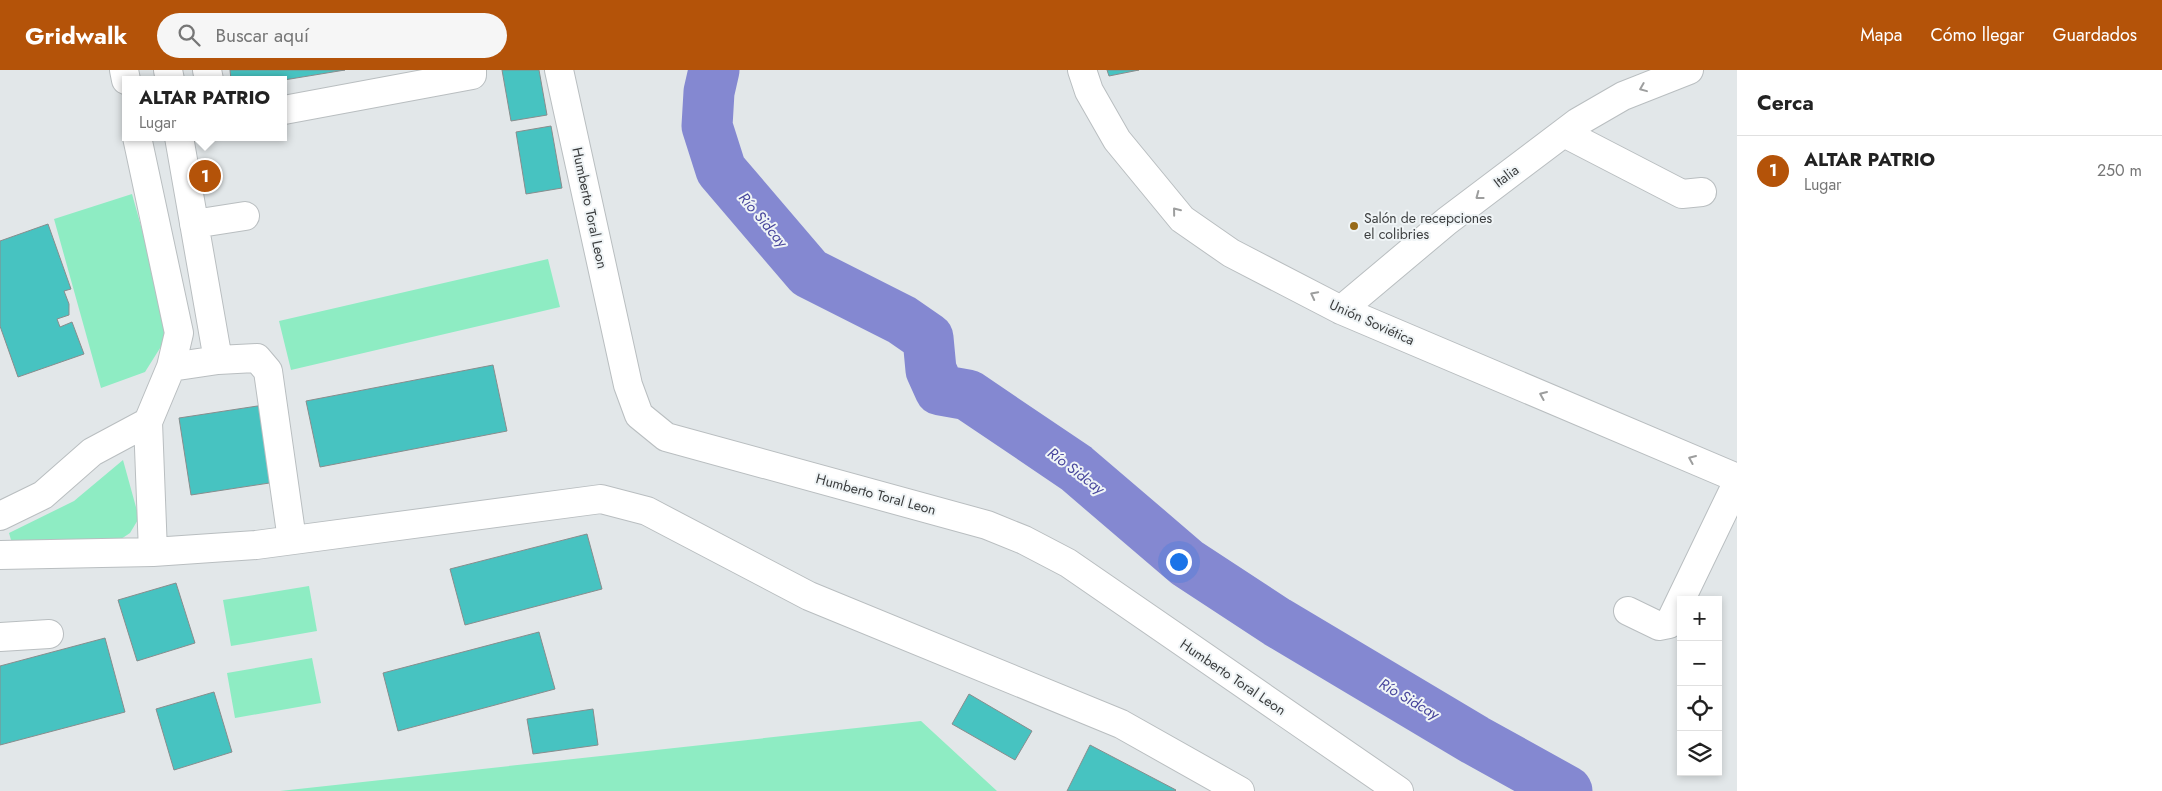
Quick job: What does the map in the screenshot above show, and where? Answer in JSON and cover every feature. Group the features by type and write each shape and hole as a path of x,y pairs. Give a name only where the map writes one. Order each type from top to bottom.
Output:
{"street":[{"path":"287,109 472,75 472,70"},
{"name":"Humberto Toral Leon","path":"559,70 628,386 639,415 666,437 988,525 1024,540 1068,564 1399,791"},
{"name":"Unión Soviética","path":"1082,70 1088,91 1117,140 1182,219 1231,253 1341,310 1737,478"},
{"name":"Italia","path":"1341,310 1447,221 1564,133 1623,96 1689,70"},
{"path":"1564,133 1682,194 1702,192"},
{"path":"143,141 179,333 171,367 148,422 154,552"},
{"path":"180,141 218,360"},
{"path":"194,224 245,216"},
{"path":"171,367 218,360 258,358 268,371 292,540"},
{"path":"0,516 43,495 92,452 148,422"},
{"path":"1628,611 1659,626 1669,624 1737,483"},
{"path":"0,554 154,552 256,545 601,499 647,512 810,596 1121,724 1240,791"},
{"path":"0,637 49,634"}],"green space":[{"path":"132,194 162,301 167,337 145,372 101,388 54,219"},
{"path":"548,259 560,307 291,370 279,321"},
{"path":"123,460 139,518 130,533 115,543 80,545 11,540 9,533 74,501"},
{"path":"309,586 317,631 231,646 223,600"},
{"path":"312,658 321,703 235,718 227,673"},
{"path":"921,721 997,791 280,791"}],"building":[{"path":"230,70 345,70 287,80 287,76 231,76"},
{"path":"502,70 539,70 547,115 511,121"},
{"path":"1107,70 1139,70 1109,76"},
{"path":"551,126 562,188 526,194 516,132"},
{"path":"48,224 71,289 64,291 69,304 69,315 57,319 60,327 72,322 84,354 18,377 0,326 0,241"},
{"path":"493,365 507,431 320,467 306,401"},
{"path":"264,405 276,482 191,495 179,418"},
{"path":"587,534 602,589 465,625 450,569"},
{"path":"176,583 195,643 137,661 118,600"},
{"path":"539,632 555,689 398,731 383,673"},
{"path":"105,638 125,712 0,745 0,666"},
{"path":"214,692 232,752 174,770 156,709"},
{"path":"969,694 1032,731 1015,760 952,724"},
{"path":"593,709 598,745 533,754 527,719"},
{"path":"1090,745 1176,790 1067,791"}],"waterway":[{"name":"Río Sidcay","path":"714,70 709,92 707,126 721,170 809,273 902,320 928,338 931,370 940,390 968,395 1076,468 1187,563 1277,622 1475,740 1567,791"}],"place":[{"name":"ALTAR PATRIO","path":"205,176"},
{"name":"Salón de recepciones el colibries","path":"1354,226"}]}
